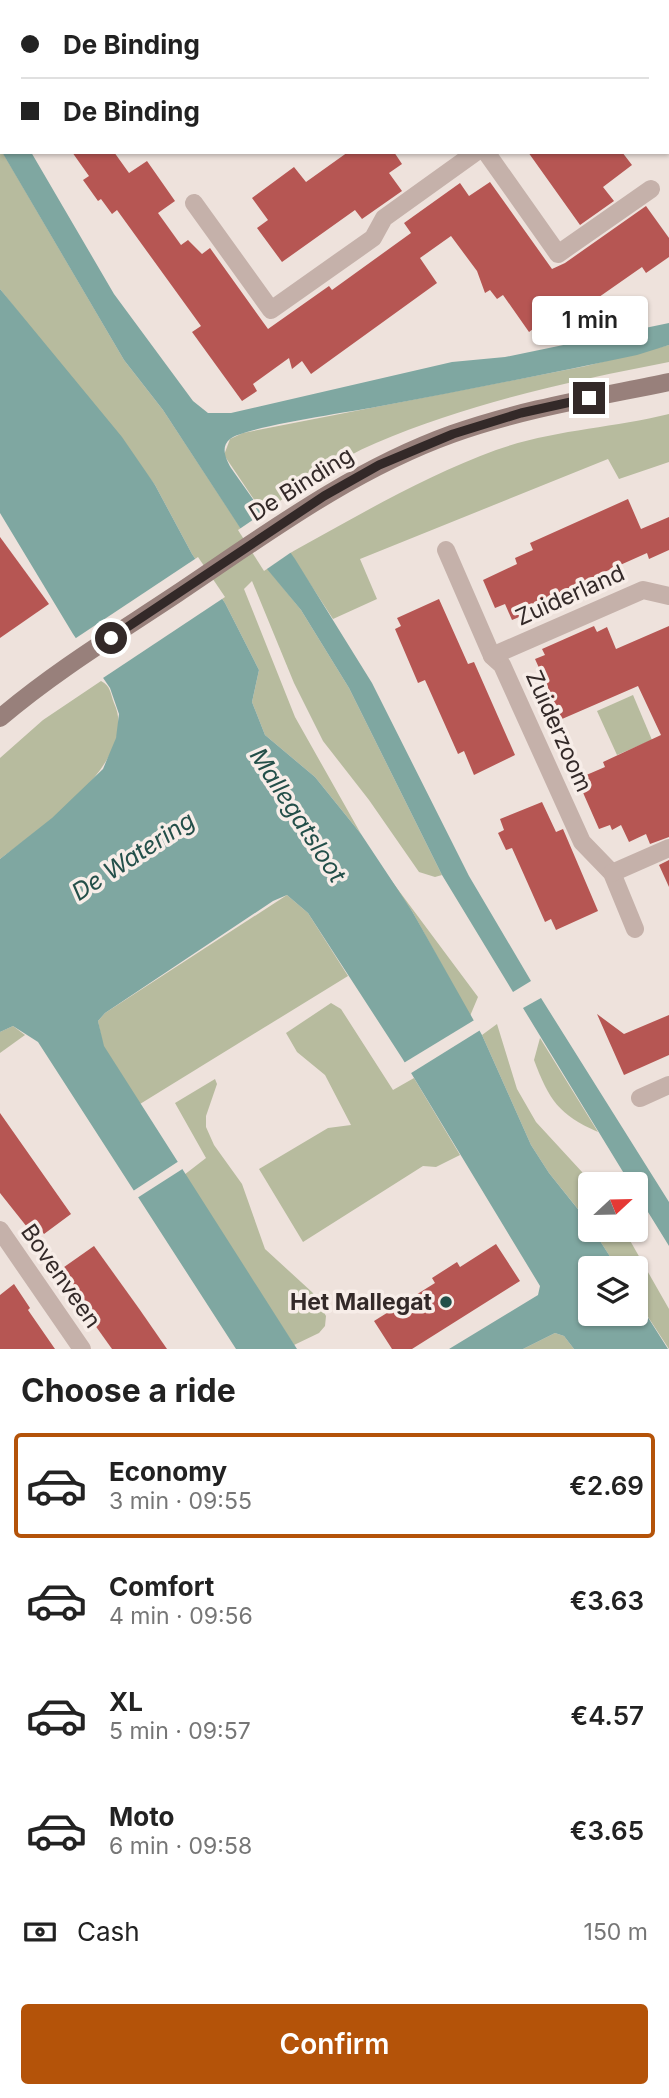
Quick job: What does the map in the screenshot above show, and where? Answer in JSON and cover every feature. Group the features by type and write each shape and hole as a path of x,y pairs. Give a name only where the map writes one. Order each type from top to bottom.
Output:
{"street":[{"path":"194,204 271,310 373,238 384,218 473,154"},
{"path":"487,154 558,254 651,189"},
{"name":"De Binding","path":"0,718 67,668 287,520 379,465 453,434 521,413 669,382"},
{"name":"Zuiderzoom","path":"446,550 492,656 502,665 582,842 612,873 635,929"},
{"name":"Zuiderland","path":"492,656 643,590 669,596"},
{"path":"612,873 669,848"},
{"path":"640,1098 669,1085"},
{"name":"Bovenveen","path":"0,1230 82,1349"}],"green space":[{"path":"0,154 4,154 124,360 163,410 267,568 301,610 349,688 442,875 435,877 419,872 369,800 323,741 294,683 252,581 244,589 295,717 361,834 315,777 265,735 252,702 259,670 225,603 192,554 155,485 0,289"},
{"path":"669,345 669,362 558,385 484,405 376,443 332,466 263,513 224,455 230,439 243,433 586,366"},
{"path":"669,414 669,462 619,479 608,459 360,559 377,599 333,619 290,553 417,484 496,450 539,438"},
{"path":"101,681 110,690 118,725 113,748 82,792 0,859 0,758 43,720"},
{"path":"633,695 652,740 617,755 597,711"},
{"path":"373,856 478,997 470,1016 412,911"},
{"path":"287,895 308,913 348,976 140,1104 103,1046 98,1021 105,1013"},
{"path":"331,1003 341,1009 393,1090 414,1078 460,1155 436,1167 423,1166 303,1242 259,1169 328,1128 351,1125 325,1075 297,1052 286,1033"},
{"path":"497,1024 517,1089 536,1122 582,1172 578,1172 578,1209 531,1145 482,1035"},
{"path":"13,1026 25,1035 0,1053 0,1032"},
{"path":"540,1038 598,1132 574,1119 557,1105 551,1096 534,1060"},
{"path":"215,1079 217,1084 206,1116 206,1127 214,1145 242,1184 265,1249 313,1293 326,1316 325,1326 319,1333 294,1345 184,1175 206,1158 175,1103"},
{"path":"601,1242 631,1242 639,1256 610,1256"},
{"path":"648,1272 669,1309 669,1349 648,1317"},
{"path":"555,1333 564,1336 574,1349 523,1349"}],"water":[{"path":"3,154 32,154 114,294 193,401 208,413 231,413 452,362 505,357 669,323 669,345 637,355 256,429 239,434 225,446 231,468 295,559 372,683 469,876 531,981 513,992 442,875 349,688 301,610 267,569 163,410 124,360"},
{"path":"0,289 122,437 155,485 192,554 225,603 259,670 252,702 265,735 315,777 361,834 412,911 482,1035 531,1145 578,1209 578,1242 601,1242 610,1256 578,1256 578,1326 648,1326 648,1317 668,1349 574,1349 564,1336 555,1333 523,1349 449,1349 538,1295 540,1286 402,1058 308,913 287,895 273,901 105,1013 98,1021 104,1046 297,1349 236,1349 38,1042 13,1026 0,1032 0,859 52,818 103,769 116,738 119,714 110,688 73,634 0,513"},
{"path":"541,998 669,1202 669,1246 648,1212 648,1172 623,1172 523,1008"}],"pier":[{"path":"266,511 293,551 264,571 238,530"},
{"path":"198,557 225,597 100,680 73,640"},
{"path":"476,1019 482,1029 408,1075 402,1064"},
{"path":"179,1161 184,1168 134,1200 130,1193"}],"building":[{"path":"73,154 115,154 129,173 147,161 175,201 158,213 181,245 188,240 202,254 210,248 268,329 329,286 332,290 411,233 404,223 460,183 469,196 490,182 552,269 565,263 646,206 669,238 669,257 646,273 642,267 569,318 563,307 529,332 503,295 497,299 490,290 485,293 477,271 451,236 420,258 437,283 311,374 302,361 292,369 289,358 253,384 257,391 242,401 192,332 201,326 117,210 112,214 101,199 98,201 83,180 89,176"},
{"path":"345,154 395,154 402,164 389,173 402,191 362,219 355,210 282,262 257,228 268,220 252,198 294,167 306,182"},
{"path":"529,154 624,154 632,165 603,187 614,201 580,225"},
{"path":"628,499 641,529 669,517 669,550 649,559 647,553 526,607 529,613 512,620 505,604 495,608 483,580 517,564 515,558 533,550 530,543"},
{"path":"0,537 49,604 0,638"},
{"path":"439,599 468,664 474,662 515,755 474,775 464,751 458,754 425,680 418,683 395,629 401,626 397,618"},
{"path":"594,626 597,632 607,627 616,649 669,626 669,837 650,844 646,834 629,842 621,825 612,830 610,825 599,829 577,779 605,767 603,762 661,735 638,686 562,719 535,659 545,655 542,649"},
{"path":"542,802 556,832 563,829 598,911 556,930 551,919 545,922 512,848 506,850 498,833 504,830 500,819"},
{"path":"669,860 669,887 659,865"},
{"path":"597,1014 624,1034 669,1015 669,1055 624,1075"},
{"path":"0,1113 71,1214 44,1234 35,1222 27,1227 0,1193"},
{"name":"Het Mallegat","path":"496,1244 520,1281 412,1349 392,1349 374,1321 435,1283 432,1278 457,1262 460,1267"},
{"path":"94,1246 167,1349 112,1349 57,1272"},
{"path":"14,1284 55,1349 0,1349 0,1295"}],"place":[{"name":"Het Mallegat","path":"446,1302"}],"route":[{"path":"111,638 324,496 379,465 453,434 521,413 589,398"}],"water label":[{"name":"Mallegatsloot","path":"298,815"},
{"name":"De Watering","path":"133,856"}]}
